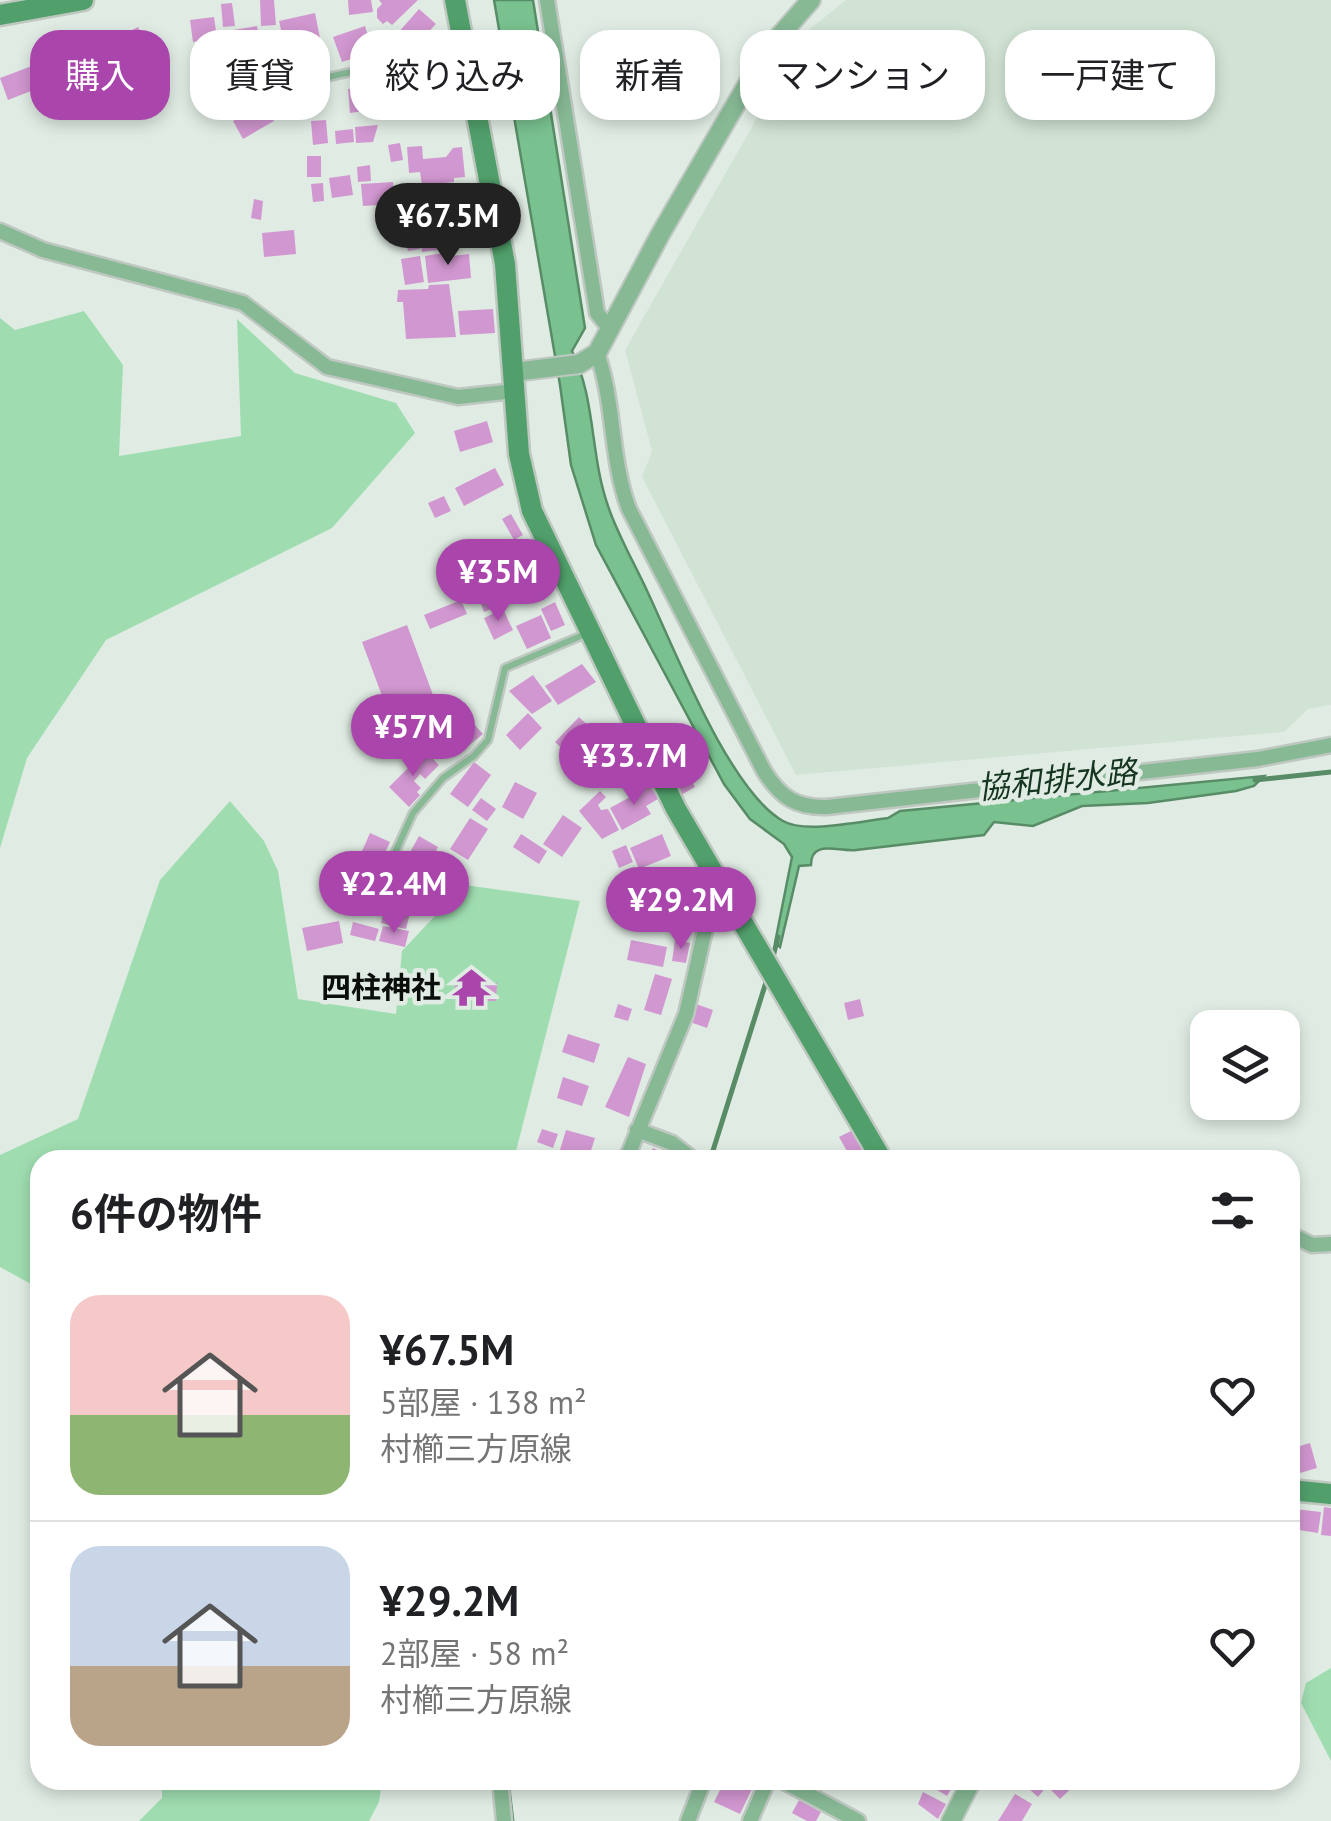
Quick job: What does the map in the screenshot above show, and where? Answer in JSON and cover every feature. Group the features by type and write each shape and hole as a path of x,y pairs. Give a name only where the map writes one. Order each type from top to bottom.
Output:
{"main road":[{"path":"0,15 83,0"},
{"path":"455,0 461,30"},
{"path":"479,120 504,253 519,378 519,454 528,497 661,781 876,1150"},
{"path":"1300,1491 1331,1494"}],"street":[{"path":"546,0 597,313 610,329"},
{"path":"0,231 42,250 243,303 327,367 458,397 580,364 597,353 661,233 768,49 811,0"},
{"path":"597,353 604,372 621,484 629,509 764,771 790,802 814,808 846,805 1258,759 1331,746"},
{"path":"630,1150 686,1014 714,890 720,884"},
{"path":"637,1130 681,1150"},
{"path":"1300,1239 1312,1245 1331,1244"},
{"path":"501,1790 504,1821"},
{"path":"688,1821 700,1790"},
{"path":"750,1821 764,1790"},
{"path":"800,1790 858,1821"},
{"path":"951,1821 967,1790"}],"lane":[{"path":"344,895 383,879 413,812 444,778 488,740 505,668 590,633"}],"shaded area":[{"path":"494,0 533,0 538,30 499,30"},
{"path":"846,0 1331,0 1331,705 1308,709 1284,732 796,775 642,477 652,451 625,350 756,120 985,120 985,30 808,30"},
{"path":"515,120 552,120 585,328 572,351 585,389 608,506 724,752 763,805 783,821 819,827 888,818 900,811 1264,776 1254,786 1236,791 1148,803 1082,806 1033,826 994,822 984,835 856,850 820,849 812,857 811,865 799,866 780,947 775,943 792,857 784,844 750,819 724,784 596,545 571,465"},
{"path":"84,311 123,365 119,456 241,436 237,319 295,373 396,403 415,433 332,528 106,640 27,758 0,848 0,318 15,330"},
{"path":"230,801 264,841 278,871 298,999 396,1014 402,951 464,885 580,901 516,1150 30,1150 30,1284 0,1267 0,1155 78,1119 160,880"},
{"path":"1331,1668 1331,1761 1301,1703 1306,1683"},
{"path":"162,1790 381,1790 369,1821 139,1821 162,1798"}],"building":[{"path":"260,0 274,0 276,25 261,26"},
{"path":"348,0 371,0 373,12 349,15"},
{"path":"379,0 418,0 392,25 377,18 377,9 382,4"},
{"path":"232,3 235,26 223,27 221,4"},
{"path":"419,9 436,24 430,30 401,30"},
{"path":"315,13 318,30 281,30 279,21"},
{"path":"214,17 216,30 191,30 190,20"},
{"path":"350,31 350,59 342,62 333,37"},
{"path":"30,67 30,91 8,100 0,78"},
{"path":"273,120 274,121 243,139 233,121"},
{"path":"326,120 328,143 313,145 311,121"},
{"path":"378,125 373,142 356,143 355,127"},
{"path":"353,129 354,142 336,144 335,131"},
{"path":"400,143 403,160 391,162 388,145"},
{"path":"422,146 423,159 446,157 453,148 462,147 465,177 422,185 420,172 409,173 407,147"},
{"path":"307,156 321,156 321,177 307,177"},
{"path":"370,165 371,181 358,182 357,167"},
{"path":"350,175 353,195 332,198 329,178"},
{"path":"393,182 394,204 363,206 361,184"},
{"path":"323,183 324,201 313,202 311,184"},
{"path":"254,199 263,201 261,220 251,218"},
{"path":"294,230 296,254 264,257 262,233"},
{"path":"434,232 437,250 422,252 420,234"},
{"path":"418,236 420,249 408,251 405,239"},
{"path":"443,253 443,257 469,254 471,278 428,283 425,256"},
{"path":"420,256 424,282 405,285 401,259"},
{"path":"449,284 456,337 406,339 403,302 397,302 398,290"},
{"path":"493,309 495,333 460,335 458,311"},
{"path":"487,421 493,442 460,452 454,431"},
{"path":"495,468 504,485 464,506 455,488"},
{"path":"444,496 451,511 435,518 428,503"},
{"path":"511,514 523,535 514,540 502,519"},
{"path":"518,542 528,559 505,573 495,556"},
{"path":"487,544 500,569 486,577 473,552"},
{"path":"506,585 512,601 484,612 478,596"},
{"path":"461,600 467,614 430,629 424,615"},
{"path":"555,602 565,625 551,631 541,609"},
{"path":"503,609 513,630 494,640 484,618"},
{"path":"541,615 551,638 527,649 516,626"},
{"path":"407,625 439,711 394,728 362,642"},
{"path":"582,664 596,682 558,705 545,686"},
{"path":"533,675 552,701 532,714 509,691"},
{"path":"528,713 542,728 520,750 506,735"},
{"path":"579,717 597,734 573,759 555,742"},
{"path":"471,721 483,734 462,751 451,738"},
{"path":"673,744 695,787 681,795 658,752"},
{"path":"425,751 439,765 425,779 420,774 414,781 421,788 417,792 420,795 409,807 389,787"},
{"path":"474,762 491,775 468,807 450,794"},
{"path":"515,782 537,793 523,819 502,807"},
{"path":"650,786 658,799 646,806 651,814 622,830 610,808"},
{"path":"600,791 606,797 598,805 601,810 608,809 619,830 602,839 579,811"},
{"path":"481,798 496,809 487,821 472,810"},
{"path":"563,815 582,828 562,857 543,844"},
{"path":"470,818 488,829 468,860 450,849"},
{"path":"370,833 390,842 377,871 367,872 365,877 348,870 354,857 359,858"},
{"path":"521,834 547,851 539,864 513,847"},
{"path":"662,834 671,856 639,869 630,848"},
{"path":"419,836 438,847 423,874 404,863"},
{"path":"626,845 633,862 619,868 612,851"},
{"path":"667,889 667,894 688,892 690,915 649,920 645,892"},
{"path":"389,891 414,897 406,929 381,923"},
{"path":"643,900 644,922 621,923 620,901"},
{"path":"339,921 343,943 307,951 302,928"},
{"path":"353,922 379,929 375,941 350,935"},
{"path":"383,926 409,931 405,947 379,941"},
{"path":"631,940 667,947 663,967 627,960"},
{"path":"675,940 690,943 686,963 672,961"},
{"path":"655,974 672,979 661,1015 644,1010"},
{"path":"455,977 484,978 484,983 497,983 496,1001 455,1000"},
{"path":"860,999 864,1016 848,1020 844,1003"},
{"path":"618,1004 632,1009 628,1021 614,1017"},
{"path":"696,1004 713,1010 707,1028 690,1022"},
{"path":"568,1034 600,1044 594,1063 562,1052"},
{"path":"628,1057 646,1064 629,1117 605,1107"},
{"path":"563,1077 589,1086 582,1106 557,1098"},
{"path":"542,1129 558,1134 553,1148 537,1142"},
{"path":"566,1130 595,1138 591,1150 560,1150"},
{"path":"853,1130 864,1150 846,1150 839,1137"},
{"path":"1310,1443 1317,1468 1300,1473 1300,1446"},
{"path":"1324,1507 1331,1508 1331,1536 1321,1535"},
{"path":"1300,1510 1321,1512 1318,1533 1300,1530"},
{"path":"720,1790 752,1790 740,1814 714,1802"},
{"path":"1051,1790 1069,1790 1060,1799"},
{"path":"923,1792 946,1804 938,1819 918,1804"},
{"path":"1015,1794 1032,1804 1022,1821 998,1821"},
{"path":"799,1800 821,1812 816,1821 792,1813"}],"waterway":[{"name":"協和排水路","path":"1255,780 1331,772"},
{"path":"772,961 778,937"},
{"path":"713,1150 768,976"},
{"path":"508,1790 512,1821"}],"place":[{"name":"四柱神社","path":"471,988"}]}
